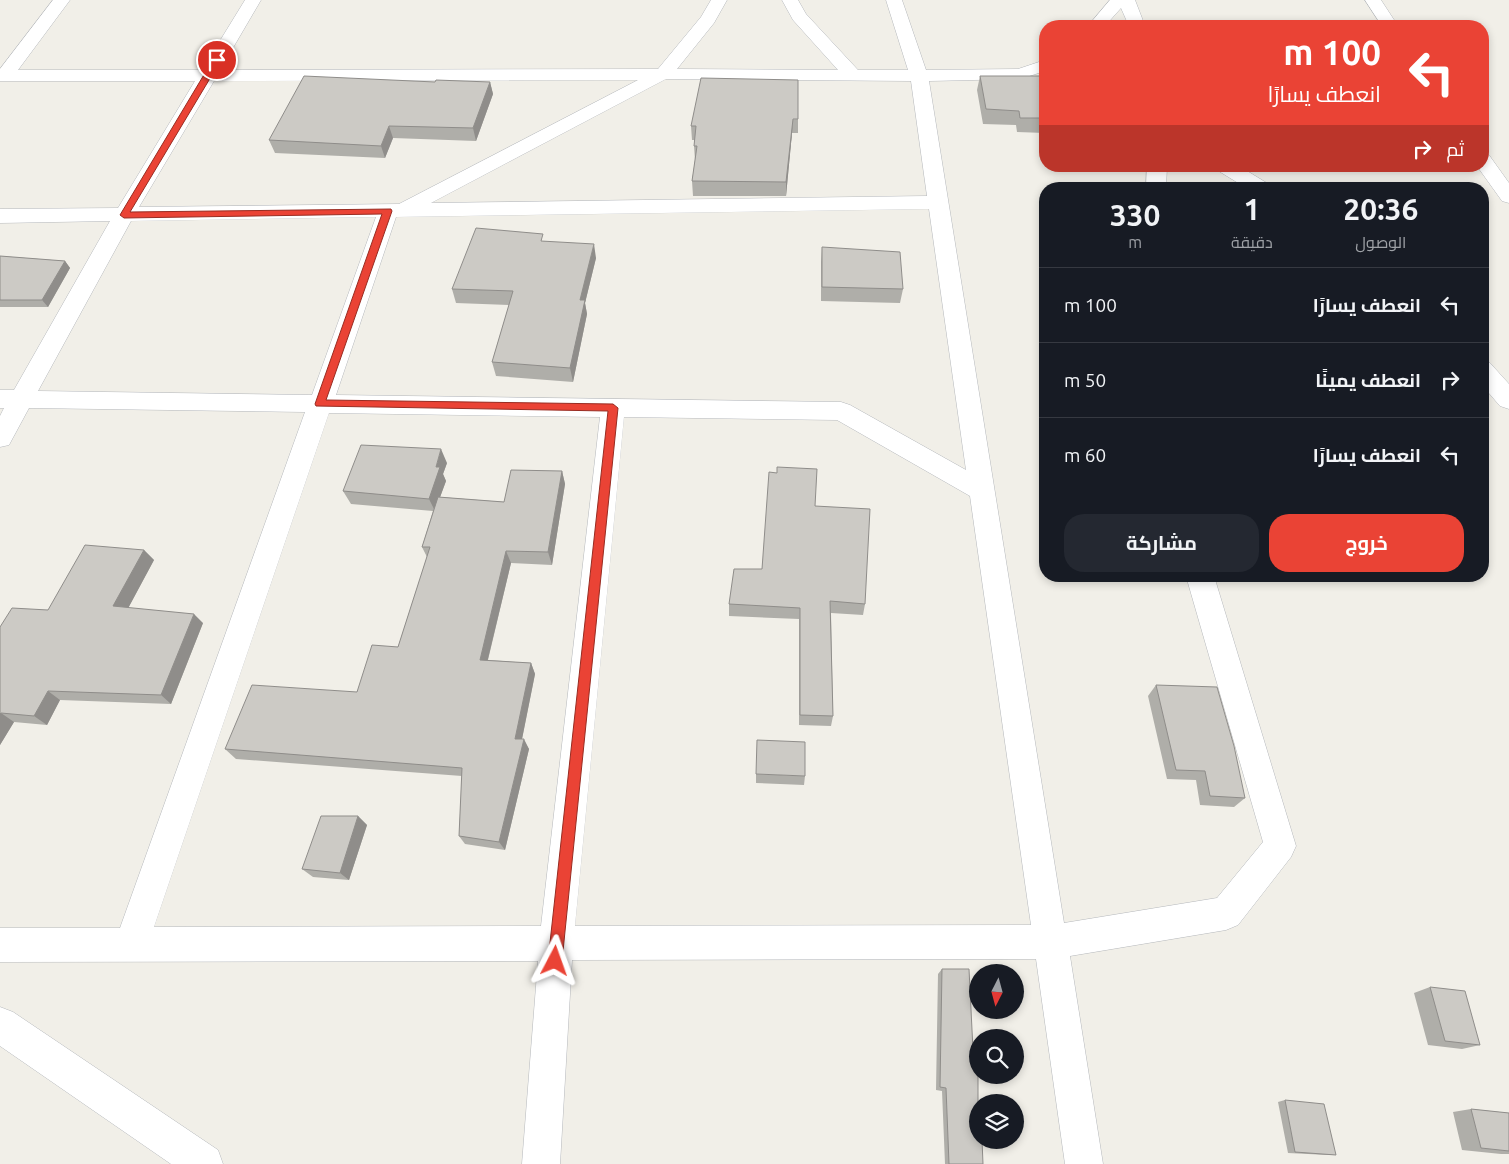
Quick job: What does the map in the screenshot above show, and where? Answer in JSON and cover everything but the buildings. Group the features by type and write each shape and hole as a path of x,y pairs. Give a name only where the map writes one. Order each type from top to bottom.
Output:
{"street":[{"path":"2,76 62,0"},
{"path":"0,438 11,399 253,0"},
{"path":"131,944 320,404 394,211 663,74 708,19 720,0"},
{"path":"790,0 799,16 853,76"},
{"path":"894,0 919,76 1084,1164"},
{"path":"1101,20 1119,0"},
{"path":"1127,0 1135,20"},
{"path":"1373,0 1386,20"},
{"path":"2,76 663,74 919,76 1020,74 1039,67"},
{"path":"1489,169 1509,197"},
{"path":"1234,172 1251,182"},
{"path":"0,216 938,202"},
{"path":"1489,377 1509,400"},
{"path":"11,399 841,411 982,491"},
{"path":"541,1164 556,943 613,408"},
{"path":"0,944 1050,942 1226,913 1280,846 1202,582"},
{"path":"0,1025 204,1164"}],"route":[{"path":"217,60 124,215 388,211 320,404 613,408 555,961"}]}
